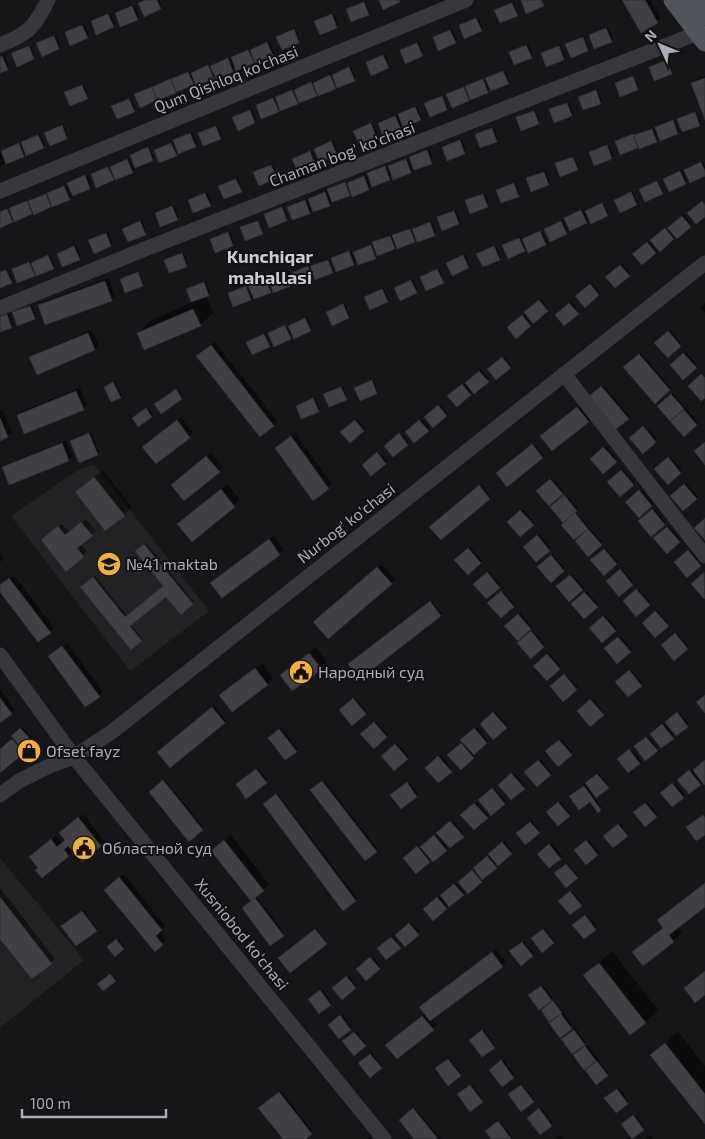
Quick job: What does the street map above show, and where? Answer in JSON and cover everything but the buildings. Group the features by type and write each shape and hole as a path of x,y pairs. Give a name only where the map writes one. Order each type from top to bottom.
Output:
{"main road":[{"path":"673,0 701,38"},
{"path":"693,0 705,16"}],"street":[{"path":"0,45 21,36 39,20 48,0"},
{"name":"Qum Qishloq ko'chasi","path":"0,191 466,0"},
{"name":"Chaman bog' ko'chasi","path":"0,308 145,249 701,38"},
{"name":"Nurbog' ko'chasi","path":"0,795 47,766 74,756 112,731 705,263"},
{"path":"564,374 705,556"},
{"name":"Xusniobod ko'chasi","path":"0,654 74,756 384,1139"}],"shaded area":[{"name":"№41 maktab","path":"94,464 209,611 130,671 11,516 78,470"},
{"path":"0,858 84,960 0,1028"}],"place":[{"name":"№41 maktab","path":"109,564"},
{"name":"Народный суд","path":"301,672"},
{"name":"Ofset fayz","path":"29,751"},
{"name":"Областной суд","path":"84,848"}],"district":[{"name":"Kunchiqar mahallasi","path":"270,267"}]}
